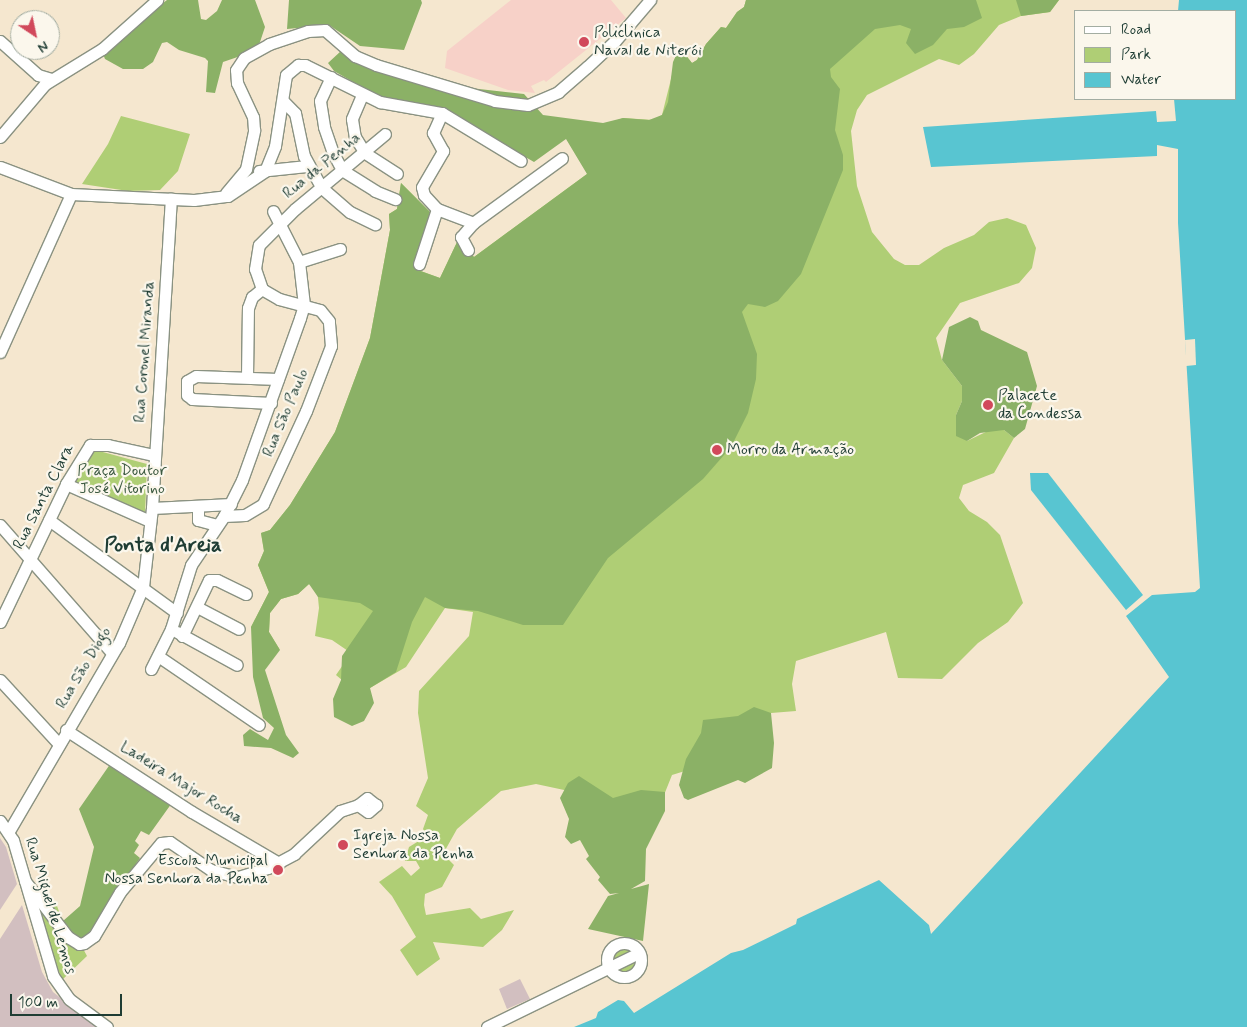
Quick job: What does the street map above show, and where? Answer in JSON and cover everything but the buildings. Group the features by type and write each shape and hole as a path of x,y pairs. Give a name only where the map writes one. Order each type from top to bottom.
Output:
{"street":[{"path":"0,137 31,97 51,79 102,49 157,0"},
{"path":"220,197 234,186 246,169 254,130 253,117 237,83 236,70 244,58 269,44 308,32 325,30 355,56 376,65 494,101 528,105 558,92 587,68 615,41 650,0"},
{"path":"0,41 38,75 51,79"},
{"path":"0,167 71,194 171,199 220,197 242,190 265,171 275,146 286,75 298,66 313,67 362,95 380,102 442,113 520,161"},
{"path":"331,77 320,100 324,127 342,170 374,191 395,199"},
{"path":"362,95 352,119 355,137 365,153 396,174"},
{"path":"283,102 296,113 307,166 322,188 350,212 375,224"},
{"path":"442,113 433,133 443,151 422,188 424,195 436,208 473,224"},
{"name":"Rua da Penha","path":"262,289 255,269 255,255 266,235 342,170 365,153 385,134"},
{"path":"468,250 461,237 473,224 562,158"},
{"path":"246,169 265,171 307,166"},
{"path":"0,352 71,194"},
{"name":"Rua Coronel Miranda","path":"152,508 153,455 160,388 171,199"},
{"path":"419,264 436,208"},
{"path":"151,669 171,629 191,565 231,504 271,403 304,305 299,262 273,211"},
{"path":"299,262 340,248"},
{"path":"247,377 248,308 252,297 262,289 279,299 304,305"},
{"name":"Rua São Paulo","path":"221,521 245,515 263,504 306,411 331,346 332,332 326,315 320,310 304,305"},
{"path":"271,403 192,399 187,395 187,381 191,376 278,379"},
{"name":"Rua Santa Clara","path":"0,622 66,484 90,445 108,445 153,455"},
{"path":"66,484 150,522"},
{"path":"152,508 231,504"},
{"path":"198,507 198,520 221,521"},
{"name":"Rua São Diogo","path":"9,831 58,743 131,620 142,587 152,508"},
{"path":"49,520 176,613"},
{"path":"0,524 112,653"},
{"path":"182,636 207,583 212,579 246,594"},
{"path":"197,607 239,629"},
{"path":"171,629 237,665"},
{"path":"158,656 259,725"},
{"path":"0,680 58,743"},
{"name":"Ladeira Major Rocha","path":"66,730 279,863"},
{"path":"25,881 68,937 79,944 94,936 120,892 161,843 170,842 211,870 232,876 255,873 279,863 294,854 333,815 355,806"},
{"path":"0,821 9,831"},
{"name":"Rua Miguel de Lemos","path":"9,831 48,964 57,984 69,999 107,1027"},
{"path":"616,945 632,945 639,953 640,964 634,974 623,977 609,968 609,953 616,945"},
{"path":"488,1027 639,953"}],"shaded area":[{"path":"511,0 611,0 626,18 546,82 544,80 531,86 535,93 508,90 445,68 447,51"},
{"path":"0,838 6,847 17,884 0,910"},
{"path":"22,905 42,972 53,992 97,1027 0,1027 0,939"},
{"path":"520,979 530,999 507,1009 499,989"}],"green space":[{"path":"167,0 198,0 201,19 206,20 217,11 222,0 255,0 265,27 260,42 255,51 223,62 215,93 206,92 208,61 205,58 179,50 167,42 162,43 153,62 143,69 123,69 105,59 103,54 123,34"},
{"path":"289,0 421,0 422,3 404,50 360,46 329,25 287,29"},
{"path":"746,0 1059,0 1050,12 1021,16 999,25 974,54 959,65 939,59 867,95 857,110 851,131 857,186 872,232 894,259 905,265 919,265 944,248 974,235 989,222 1007,218 1026,225 1036,248 1032,268 1019,283 960,303 936,338 942,360 962,386 962,401 956,415 967,441 990,430 1004,430 1014,438 994,473 963,485 959,498 969,511 987,522 1000,535 1023,603 1008,622 978,643 942,679 898,678 886,632 796,661 792,684 796,711 771,713 701,766 672,775 658,810 536,784 501,791 457,829 443,854 454,865 442,887 425,894 424,905 426,915 470,908 481,919 514,910 502,930 483,947 433,942 440,959 417,976 400,950 416,937 392,896 379,882 402,866 411,876 420,868 416,861 405,861 409,847 427,836 423,829 428,815 416,806 428,778 418,713 419,691 469,636 473,612 445,608 406,667 370,688 349,686 336,675 351,653 332,640 315,636 319,608 317,588 309,584 298,594 281,599 270,613 269,632 280,650 251,627 269,592 258,565 264,551 261,533 270,530 290,505 335,432 370,338 390,230 389,214 397,209 401,183 431,213 415,269 440,278 458,240 474,257 587,174 584,144 610,123 623,118 653,120 662,115 678,51 684,53 692,63 697,60 706,44 721,27 726,28 737,12 744,7"},
{"path":"746,0 976,0 982,18 964,27 947,29 933,45 915,54 906,43 911,29 900,25 875,29 830,69 831,77 840,89 835,130 843,155 843,170 801,274 778,301 765,307 748,304 742,312 757,354 756,379 748,413 731,447 703,479 608,558 563,625 523,625 478,611 445,608 425,597 412,622 396,672 370,688 374,703 364,721 352,726 334,717 333,699 341,680 342,656 373,611 360,603 318,597 309,584 298,594 281,599 270,613 269,632 280,650 265,670 286,735 299,753 293,758 271,748 244,746 243,735 250,729 268,740 274,728 263,718 253,677 251,627 269,592 258,565 264,551 261,533 270,530 290,505 335,432 370,338 390,230 389,214 397,209 401,183 431,213 415,269 440,278 458,240 474,257 587,174 566,139 534,162 515,151 374,94 334,71 328,63 341,51 435,84 524,94 543,115 603,123 623,118 649,120 662,115 668,102 673,62 678,51 684,53 692,63 697,60 706,44 721,27 726,28 737,12 744,7"},
{"path":"1016,0 1059,0 1050,12 1021,16"},
{"path":"121,116 190,134 178,171 160,190 128,191 82,184 108,144"},
{"path":"970,317 978,321 981,330 1027,352 1037,386 1025,429 1014,438 1004,430 980,433 967,441 956,436 956,415 962,401 962,386 942,360 949,327"},
{"name":"Praça Doutor José Vitorino","path":"88,448 147,464 145,514 73,483"},
{"path":"754,707 771,713 774,743 772,768 745,783 738,780 688,800 684,798 679,785 686,759 701,733 703,720 738,716"},
{"path":"113,760 174,800 149,835 141,831 135,841 139,845 134,853 140,858 84,940 74,938 63,927 63,921 80,906 94,847 79,809"},
{"path":"579,776 613,798 641,790 665,792 665,811 646,849 645,881 631,889 649,884 643,941 588,929 608,896 619,893 610,894 598,880 600,877 586,859 589,856 580,840 571,844 565,837 569,819 560,798 568,783"},
{"path":"39,903 57,906 71,944 81,945 87,956 62,980 38,913"},
{"path":"625,945 635,949 609,962 614,949"},
{"path":"639,958 637,969 628,975 618,975 611,969"}],"water":[{"path":"1179,0 1247,0 1247,1027 574,1027 596,1018 598,1012 618,1000 624,1001 634,1013 731,953 743,950 796,924 797,919 879,880 929,925 931,934 1169,677 1126,616 1152,595 1195,592 1200,588 1178,223 1178,149 1157,145 1157,156 931,167 923,127 1156,111 1157,122 1176,121 1174,100 1237,100 1237,10 1178,10"},
{"path":"1030,473 1048,473 1143,595 1126,610 1031,490"}],"pier":[{"path":"1195,339 1196,365 1186,366 1185,340"}],"place":[{"name":"Policlinica Naval de Niterói","path":"584,42"},
{"name":"Palacete da Condessa","path":"988,405"},
{"name":"Morro da Armação","path":"717,450"},
{"name":"Igreja Nossa Senhora da Penha","path":"343,845"},
{"name":"Escola Municipal Nossa Senhora da Penha","path":"278,870"}],"district":[{"name":"Ponta d'Areia","path":"163,545"}]}
